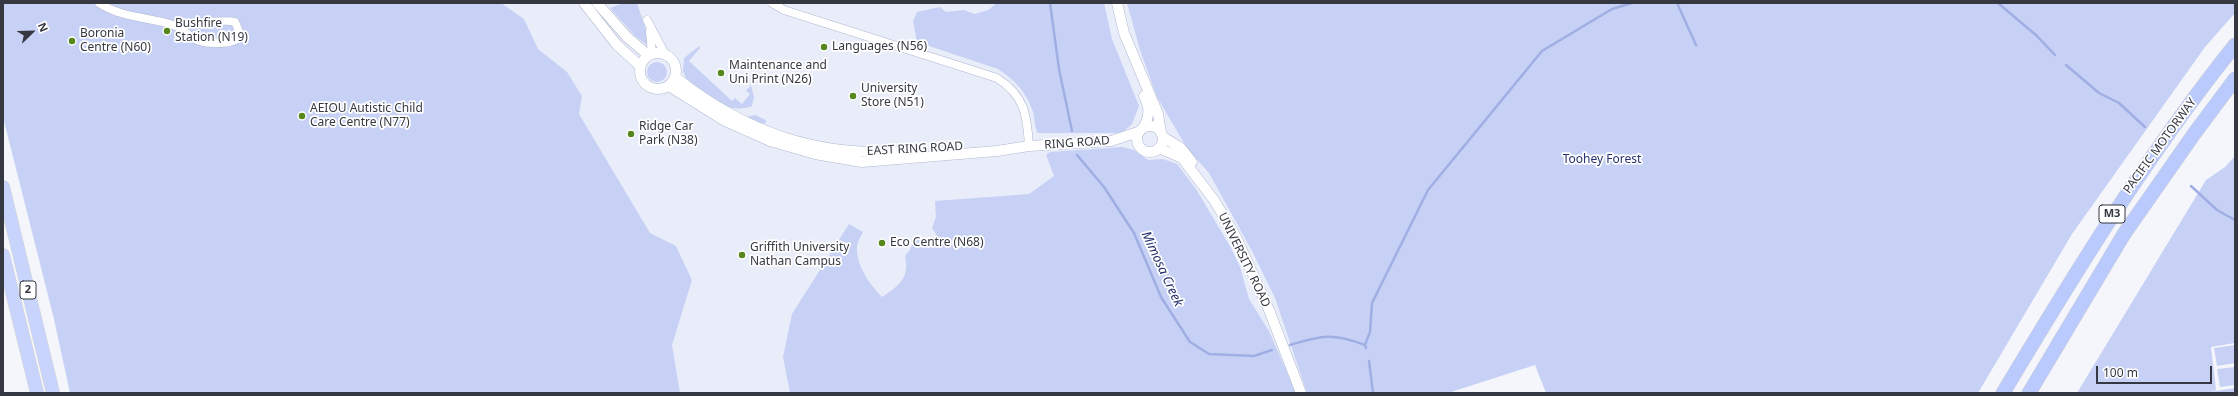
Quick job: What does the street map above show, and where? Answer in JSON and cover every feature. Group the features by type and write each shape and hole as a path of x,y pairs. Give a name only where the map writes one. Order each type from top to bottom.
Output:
{"highway":[{"name":"PACIFIC MOTORWAY","path":"2003,393 2086,254 2116,208 2173,126 2235,45"},
{"name":"PACIFIC MOTORWAY","path":"2029,393 2124,234 2194,134 2235,80"},
{"name":"2","path":"3,187 53,393"},
{"name":"2","path":"3,255 37,393"}],"street":[{"path":"99,3 114,12 175,25 218,23 230,20 235,22 240,36 238,39 229,42 199,41 175,25"},
{"path":"584,3 617,45 640,66"},
{"path":"597,3 627,37 650,54 665,54"},
{"path":"772,3 784,10 997,78 1007,84 1021,102 1026,114 1030,146"},
{"path":"1112,3 1126,56 1149,109 1149,117 1137,140 1139,147"},
{"path":"1111,141 1139,147 1151,152 1159,148 1162,135 1158,114 1124,34 1117,3"},
{"path":"647,20 665,54 674,62 675,77 669,86 656,90 648,87 640,78 640,66 650,54 651,34 647,20"},
{"name":"EAST RING ROAD","path":"675,77 732,115 772,134 810,146 879,153 975,146 1030,146"},
{"name":"EAST RING ROAD","path":"669,86 725,121 770,141 816,154 848,160 879,162 918,156 1014,149"},
{"path":"1141,130 1155,126 1162,135 1174,142 1184,152 1211,191 1213,198"},
{"name":"RING ROAD","path":"1014,149 1030,146 1111,141 1141,130"},
{"name":"UNIVERSITY ROAD","path":"1159,148 1182,158 1213,198 1241,249 1301,393"}],"shaded area":[{"name":"Griffith University Nathan Campus","path":"3,3 1398,3 1323,393 70,393 54,319 3,117"}],"green space":[{"path":"3,3 501,3 524,19 538,49 567,72 582,96 579,114 650,233 676,246 692,280 672,345 680,393 70,393 54,319 3,117"},
{"path":"623,3 637,3 647,33 647,45 635,36 610,8"},
{"path":"997,3 1104,3 1112,39 1139,106 1132,124 1122,133 1038,133 1035,126 1033,112 1024,93 1015,82 1004,73 998,69 917,42 913,21 917,12 940,7 946,12 964,10 975,14 988,10"},
{"name":"Toohey Forest","path":"1127,3 2235,3 2235,13 2205,47 2072,234 1978,393 1546,393 1535,365 1448,393 1307,393 1275,298 1252,251 1209,173 1187,148 1157,97 1140,50"},
{"path":"699,46 700,48 689,61 732,101 735,98 742,104 750,94 746,91 751,85 754,97 752,106 733,108 725,106 708,97 686,78 683,71 684,58"},
{"path":"657,62 664,65 667,72 664,79 657,82 650,79 647,72 650,65"},
{"path":"755,115 766,120 766,123 760,124 746,117"},
{"path":"1122,147 1134,150 1148,160 1163,159 1177,164 1196,189 1231,248 1240,267 1249,299 1269,331 1296,393 790,393 783,357 792,314 849,224 863,232 857,245 857,254 861,268 882,297 902,281 906,270 905,256 910,250 915,238 922,241 934,242 936,234 932,228 936,217 935,201 1029,194 1054,176 1046,155 1050,152"},
{"path":"2235,156 2235,343 2211,347 2216,390 2206,393 2077,393 2206,180 2225,167"},
{"path":"2235,345 2235,363 2217,366 2214,348"},
{"path":"2235,367 2235,385 2220,387 2217,369"},
{"path":"2235,388 2235,393 2209,393 2209,392"}],"waterway":[{"name":"Mimosa Creek","path":"1050,3 1059,69 1072,131"},
{"path":"1365,345 1370,332 1372,303 1428,190 1542,51 1612,9 1632,3"},
{"path":"1677,3 1696,45"},
{"path":"1998,3 2037,36 2055,55"},
{"path":"2066,65 2099,93 2119,103 2145,127"},
{"name":"Mimosa Creek","path":"1077,155 1104,187 1134,233 1161,297 1190,342 1209,354 1254,356 1272,350"},
{"path":"2191,186 2217,210 2235,220"},
{"name":"Mimosa Creek","path":"1290,345 1320,337 1336,337 1365,345 1366,348"},
{"name":"Mimosa Creek","path":"1369,361 1373,393"}],"place":[{"name":"Bushfire Station (N19)","path":"167,31"},
{"name":"Boronia Centre (N60)","path":"72,41"},
{"name":"Languages (N56)","path":"824,47"},
{"name":"Maintenance and Uni Print (N26)","path":"721,73"},
{"name":"University Store (N51)","path":"853,96"},
{"name":"AEIOU Autistic Child Care Centre (N77)","path":"302,116"},
{"name":"Ridge Car Park (N38)","path":"631,134"},
{"name":"Eco Centre (N68)","path":"882,243"},
{"name":"Griffith University Nathan Campus","path":"742,255"}]}
